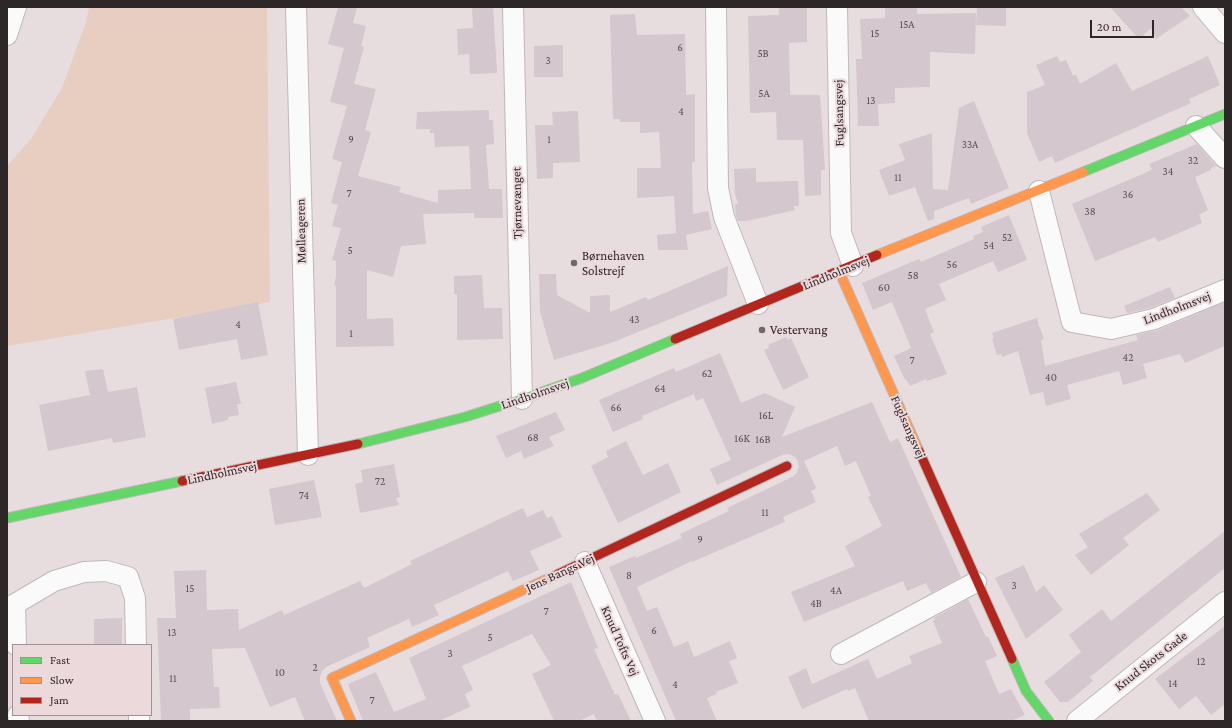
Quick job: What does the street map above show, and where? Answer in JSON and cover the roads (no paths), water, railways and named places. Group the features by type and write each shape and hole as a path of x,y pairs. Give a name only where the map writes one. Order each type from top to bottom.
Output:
{"street":[{"path":"7,34 16,7"},
{"name":"Mølleageren","path":"296,7 308,455"},
{"name":"Tjørnevænget","path":"513,7 522,399"},
{"path":"716,7 718,188 724,217 758,304"},
{"name":"Fuglsangsvej","path":"837,7 842,233 846,268 976,582 1026,691 1049,721"},
{"path":"1203,7 1225,33"},
{"name":"Lindholmsvej","path":"7,518 360,444 465,417 522,399 582,378 758,304 1039,191 1225,114"},
{"path":"1196,126 1225,158"},
{"name":"Lindholmsvej","path":"1039,191 1072,322 1111,329 1154,319 1225,290"},
{"name":"Jens Bangs Vej","path":"351,721 332,678 585,562 787,466"},
{"name":"Knud Tofts Vej","path":"585,562 655,721"},
{"path":"16,644 11,606 54,581 84,572 106,571 128,577 135,598 136,644"},
{"path":"841,654 976,582"},
{"name":"Knud Skots Gade","path":"1077,721 1225,602"}],"place":[{"name":"Børnehaven Solstrejf","path":"574,263"},
{"name":"Vestervang","path":"762,330"}]}
